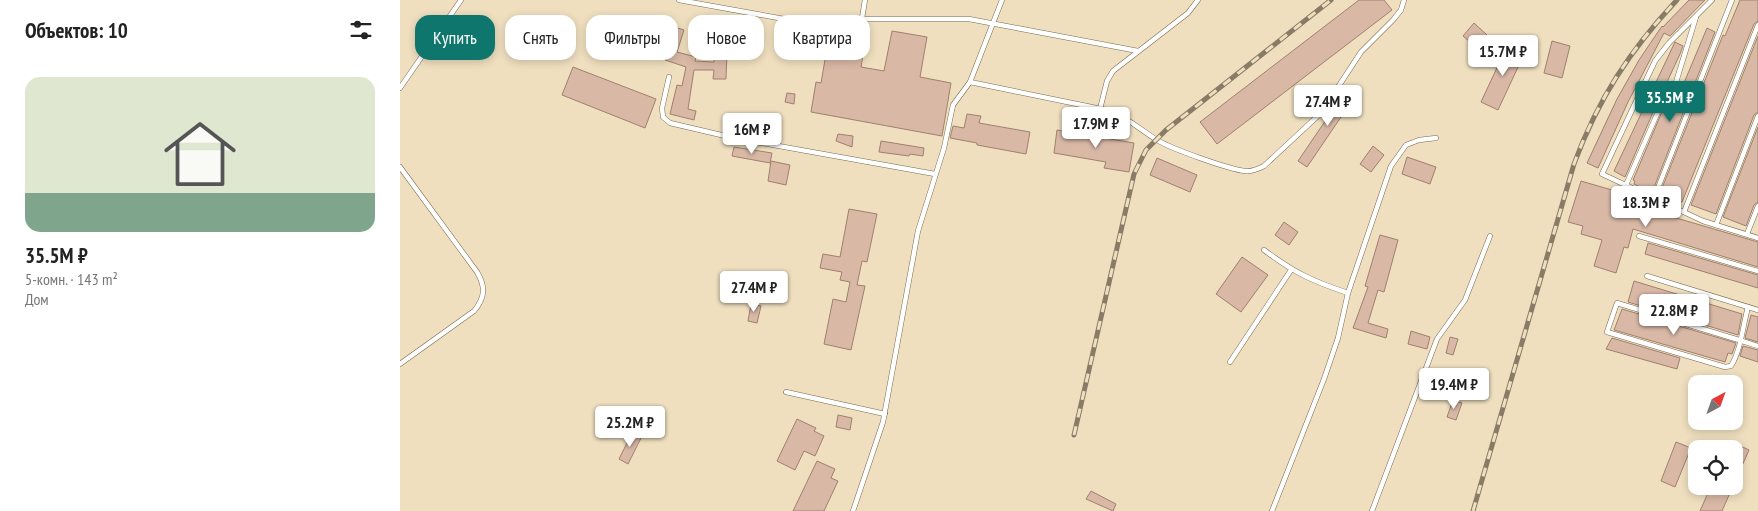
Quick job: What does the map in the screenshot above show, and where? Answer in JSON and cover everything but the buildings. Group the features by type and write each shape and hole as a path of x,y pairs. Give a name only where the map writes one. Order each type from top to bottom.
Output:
{"lane":[{"path":"400,88 461,0"},
{"path":"679,0 774,17"},
{"path":"862,15 865,0"},
{"path":"853,511 885,414 918,230 953,105 970,82 1002,0"},
{"path":"1100,109 1107,81 1114,71 1188,13 1198,0"},
{"path":"970,82 1100,109 1124,117 1171,147 1233,168 1246,171 1255,170 1264,166 1316,118 1361,52 1401,10 1404,0"},
{"path":"1712,0 1669,43 1655,61 1602,174 1684,212 1758,238"},
{"path":"1654,198 1732,0"},
{"path":"1626,185 1661,105 1673,92 1696,17"},
{"path":"870,18 952,18 994,23 1138,51"},
{"path":"1684,212 1758,25"},
{"path":"669,78 662,114 665,120 670,123 734,138 935,174"},
{"path":"1716,224 1758,116"},
{"path":"1272,511 1327,371 1338,338 1348,293 1396,157 1406,145 1419,140 1436,138"},
{"path":"400,167 478,272 484,288 482,298 474,312 400,364"},
{"path":"1746,234 1758,206"},
{"path":"1372,511 1437,339 1465,300 1490,236"},
{"path":"1639,236 1758,271"},
{"path":"1264,250 1291,270 1315,282 1348,293"},
{"path":"1230,362 1291,270"},
{"path":"1647,276 1758,310"},
{"path":"1748,307 1740,340 1731,366 1725,367 1607,332 1616,303 1740,340 1758,346"},
{"path":"786,392 885,414"}],"railway":[{"path":"1074,435 1134,174 1146,150 1166,130 1331,0"},
{"path":"1473,511 1574,164 1583,140 1617,76 1644,38 1677,0"}]}
